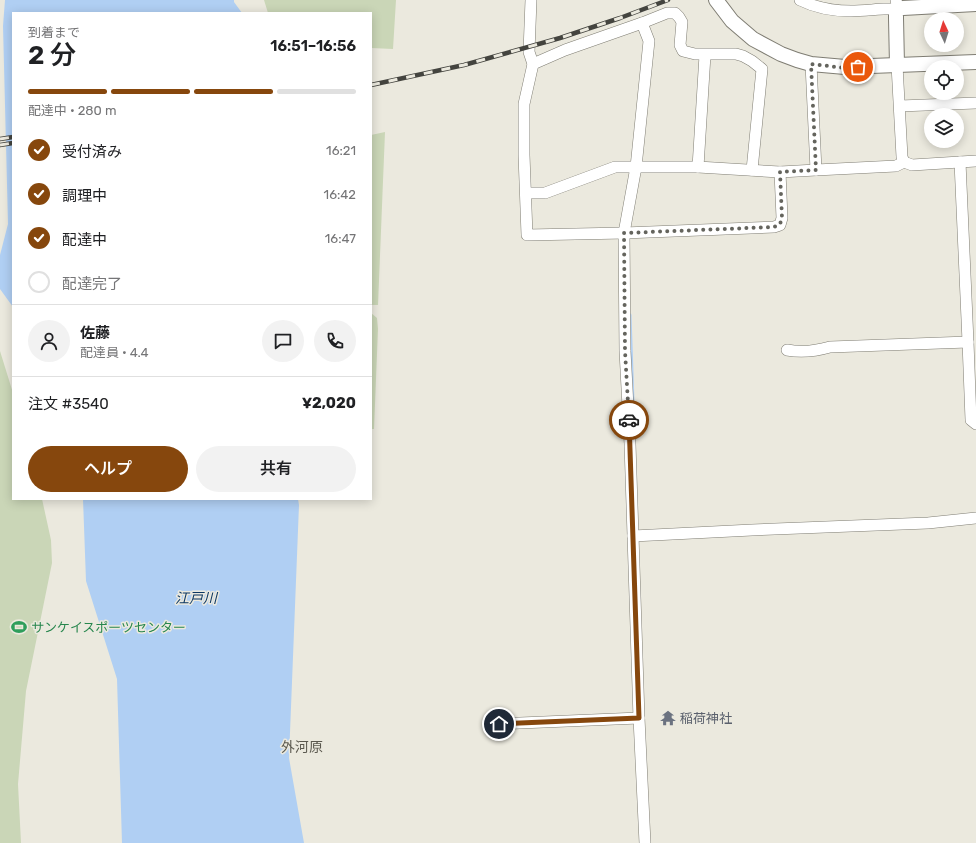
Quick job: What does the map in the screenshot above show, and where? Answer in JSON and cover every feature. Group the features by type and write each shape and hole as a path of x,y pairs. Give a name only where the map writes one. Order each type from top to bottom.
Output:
{"street":[{"path":"531,0 529,52 533,64 524,104 527,235 774,227 780,224 782,218 780,172"},
{"path":"716,0 732,21 753,39 781,54 811,64 845,68 976,62"},
{"path":"800,0 807,4 821,8 852,11 890,9 897,5 908,8 976,4"},
{"path":"897,5 896,18 902,157 904,162"},
{"path":"533,64 565,50 667,13 675,13 682,22 680,45 683,51 705,55 736,54 752,61 762,70 752,170"},
{"path":"642,23 649,41 636,167 624,233 625,351 630,444 638,536 639,718 645,843"},
{"path":"698,167 705,55"},
{"path":"811,64 816,170"},
{"path":"900,106 976,102"},
{"path":"526,193 545,193 615,167 698,167 780,172 896,166 904,162 912,165 976,161"},
{"path":"960,162 971,420 976,424"},
{"path":"787,350 796,352 830,347 968,342"},
{"path":"638,536 928,523 976,518"},
{"path":"499,724 639,718"}],"green space":[{"path":"264,0 396,0 393,49 372,48 372,12 268,12"},
{"path":"385,132 378,305 372,305 372,135"},
{"path":"372,314 377,318 378,329 374,429 372,429"},
{"name":"サンケイスポーツセンター","path":"0,351 12,390 12,500 42,500 51,540 52,563 26,691 18,784 21,843 0,843"}],"water":[{"path":"5,0 234,0 241,12 12,12 12,306 0,289 0,255 8,224 3,26"},
{"name":"江戸川","path":"83,500 298,500 289,758 304,843 122,843 117,679 86,581"}],"waterway":[{"path":"630,315 633,402"}],"railway":[{"path":"372,85 464,65 560,38 668,0"},
{"path":"0,139 12,137"},
{"path":"0,145 12,143"}],"way so far":[{"path":"629,420 625,351 624,233 774,227 780,224 782,218 780,172 816,170 811,64 845,68 858,67"}],"place":[{"name":"サンケイスポーツセンター","path":"19,627"},
{"name":"稲荷神社","path":"668,718"}],"district":[{"name":"外河原","path":"302,747"}],"route":[{"path":"499,724 639,718 629,420"}]}
